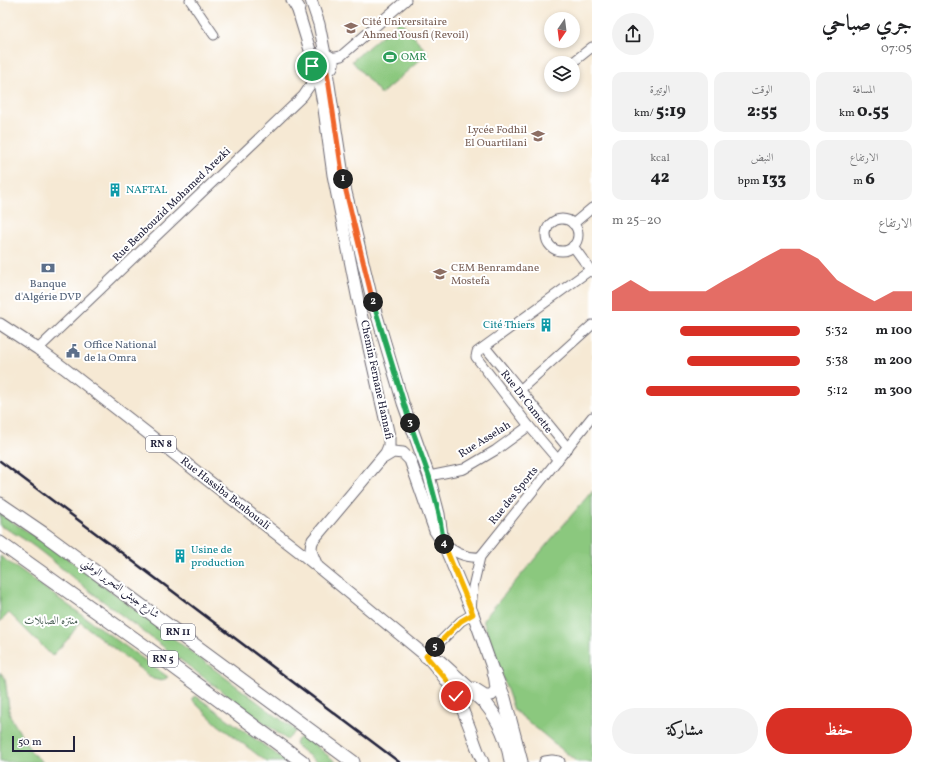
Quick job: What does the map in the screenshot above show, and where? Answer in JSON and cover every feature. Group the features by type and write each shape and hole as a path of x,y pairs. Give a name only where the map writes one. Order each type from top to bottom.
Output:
{"highway":[{"name":"شارع جيش التحرير الوطني","path":"0,504 76,557 353,762"},
{"path":"0,543 21,558"},
{"name":"RN 5","path":"21,558 167,662 303,762"},
{"path":"426,656 440,662 486,704 495,716 507,743 511,762"},
{"path":"494,673 504,698 521,762"}],"main road":[{"path":"295,3 313,60 312,66 321,73 332,67 332,61 328,56 311,0"},
{"path":"313,60 319,54 328,56"},
{"name":"Chemin Fernane Hannafi","path":"318,567 311,550 313,540 386,453 389,446 389,436 358,300 333,175 324,110 321,73"},
{"name":"Chemin Fernane Hannafi","path":"321,73 345,188 372,299 403,403 429,476 439,514 443,543 472,612 494,673"},
{"name":"Rue Hassiba Benbouali","path":"0,324 38,350 318,567 426,656"},
{"path":"381,459 393,452 403,453 410,460 435,531 443,543"},
{"path":"0,546 21,558"},
{"name":"RN 8","path":"426,656 452,687 467,719 475,746 483,762"},
{"path":"468,687 476,689 485,695 492,695 496,689 494,673"},
{"path":"545,762 559,762"}],"street":[{"path":"190,0 214,35"},
{"path":"328,56 341,56 406,0"},
{"path":"580,57 592,47"},
{"name":"Rue Benbouzid Mohamed Arezki","path":"38,350 303,96 321,73"},
{"path":"573,224 592,208"},
{"path":"564,220 573,224 578,234 577,240 573,246 559,251 554,249 548,242 546,234 547,229 551,224 555,221 564,220"},
{"path":"568,448 485,347 591,271 573,246"},
{"path":"520,390 592,325"},
{"name":"Rue Dr Camette","path":"485,347 478,352 476,357 529,426 558,460"},
{"name":"Rue des Sports","path":"480,557 592,418"},
{"name":"Rue Asselah","path":"429,476 464,469 496,450 529,426"},
{"path":"426,656 472,612 473,587 480,557 470,558 451,550 443,543"}],"green space":[{"name":"OMR","path":"400,20 428,53 381,94 352,61"},
{"path":"592,491 592,762 577,762 514,710 483,620"},
{"path":"0,514 55,549 296,731 287,740 91,592 35,547 24,539 0,526"},
{"name":"منتزه الصابلات","path":"0,556 168,677 162,681 153,679 80,622 68,639 52,656 9,613 0,622"},
{"path":"0,672 5,678 10,716 32,753 43,762 0,762"},
{"path":"196,696 287,762 267,762 217,724 192,700 193,697"},
{"path":"305,737 336,762 317,762 295,745 297,740"}],"railway":[{"path":"0,461 399,762"}],"place":[{"name":"Cité Universitaire Ahmed Yousfi (Revoil)","path":"351,28"},
{"name":"OMR","path":"390,57"},
{"name":"Lycée Fodhil El Ouartilani","path":"538,136"},
{"name":"NAFTAL","path":"115,190"},
{"name":"Banque d'Algérie DVP","path":"48,268"},
{"name":"CEM Benramdane Mostefa","path":"440,274"},
{"name":"Cité Thiers","path":"546,325"},
{"name":"Office National de la Omra","path":"73,351"},
{"name":"Usine de production","path":"180,556"}],"route":[{"path":"312,66 321,74 327,72 345,188 372,299 403,403 429,476 439,514 443,543 473,614 461,621 426,656 446,679 456,696"}]}
